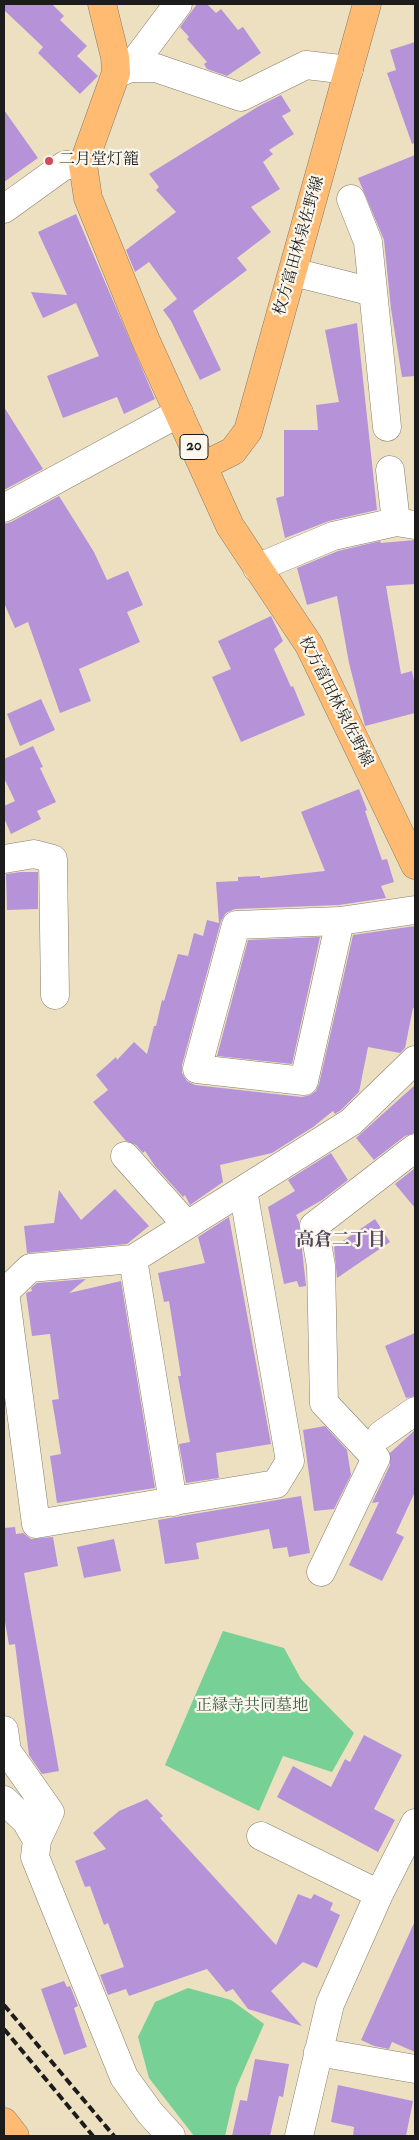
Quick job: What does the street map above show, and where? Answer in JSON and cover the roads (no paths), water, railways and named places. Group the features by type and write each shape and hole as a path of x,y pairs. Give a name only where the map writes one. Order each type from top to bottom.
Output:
{"main road":[{"name":"枚方富田林泉佐野線","path":"102,4 115,57 123,71 83,165 88,198 146,341 230,526 309,645 415,865"},
{"name":"枚方富田林泉佐野線","path":"203,466 232,451 248,431 367,4"},
{"path":"4,2122 15,2136"}],"street":[{"path":"123,71 178,4"},
{"path":"123,71 156,68 241,97 306,65 349,70"},
{"path":"4,209 65,165 83,165"},
{"path":"351,199 368,242 387,427"},
{"path":"292,272 373,292"},
{"path":"4,508 179,413"},
{"path":"257,568 334,536 406,524 390,470"},
{"path":"4,859 34,854 53,859 55,995"},
{"path":"340,921 304,1081 197,1068 236,925 340,921 415,910"},
{"path":"243,1190 290,1461 276,1484 36,1524 5,1292 30,1268 133,1259 351,1122 415,1060"},
{"path":"321,1572 376,1458 324,1404 321,1266 314,1226 415,1148"},
{"path":"125,1156 186,1225"},
{"path":"133,1259 173,1502"},
{"path":"381,1434 415,1411"},
{"path":"4,1730 8,1751 50,1812 37,1840 35,1857 124,2077 150,2113 172,2136"},
{"path":"4,1800 26,1821 37,1840"},
{"path":"299,2136 330,2004 379,1894 415,1823"},
{"path":"261,1836 379,1894"},
{"path":"318,2052 415,2069"}],"railway":[{"path":"4,2005 114,2136"},
{"path":"4,2029 93,2136"}],"place":[{"name":"二月堂灯籠","path":"49,161"}],"district":[{"name":"高倉二丁目","path":"341,1241"}],"park label":[{"name":"正縁寺共同墓地","path":"252,1707"}]}
